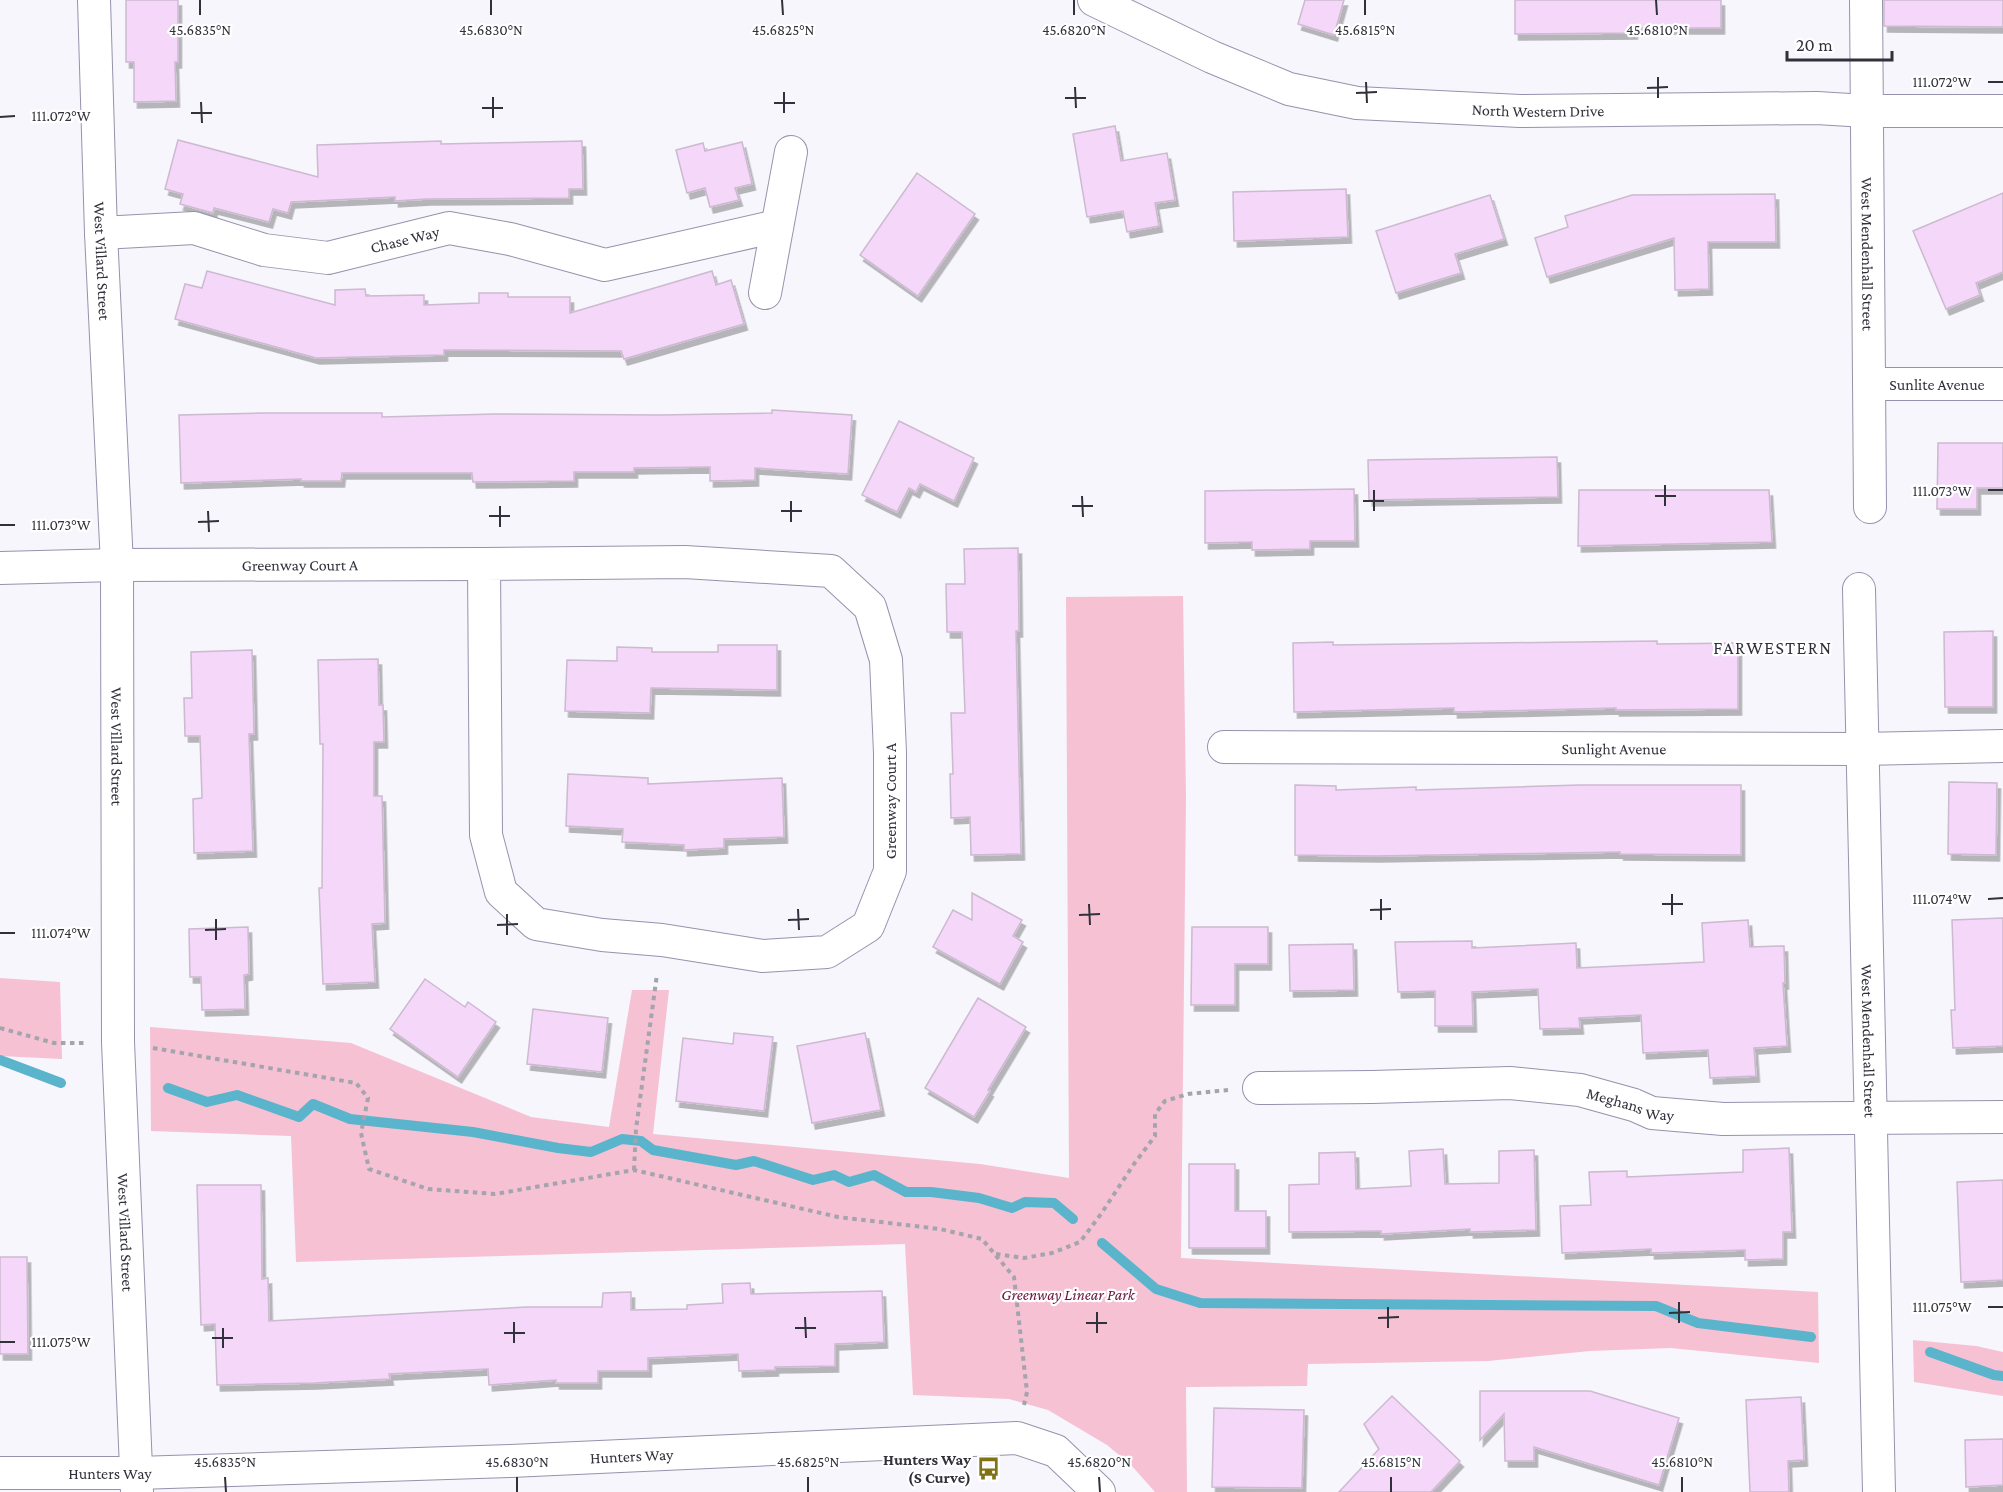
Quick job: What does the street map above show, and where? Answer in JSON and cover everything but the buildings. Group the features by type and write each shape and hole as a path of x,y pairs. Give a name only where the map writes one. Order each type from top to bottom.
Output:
{"street":[{"name":"West Villard Street","path":"94,0 101,233 117,565 118,1042 137,1483"},
{"name":"North Western Drive","path":"1094,0 1212,57 1289,89 1358,103 1520,111 1817,108 1866,111 2003,111"},
{"name":"West Mendenhall Street","path":"1866,0 1870,507"},
{"path":"765,293 791,152"},
{"name":"Chase Way","path":"101,233 194,228 264,250 328,258 449,228 510,239 604,265 777,226"},
{"name":"Sunlite Avenue","path":"1869,384 2003,384"},
{"name":"Greenway Court A","path":"0,568 117,565 685,562 831,570 870,607 886,660 890,753 890,871 868,926 827,952 762,957 662,940 602,935 536,924 501,892 486,835 484,564"},
{"name":"West Mendenhall Street","path":"1859,589 1879,1492"},
{"name":"Sunlight Avenue","path":"1224,747 1861,749 2003,746"},
{"name":"Meghans Way","path":"1259,1088 1510,1083 1580,1090 1652,1113 1723,1119 2003,1117"},
{"name":"Hunters Way","path":"0,1473 137,1483 511,1461 1017,1438 1056,1451 1099,1492"}],"path":[{"path":"634,1170 636,1129 662,940"},
{"path":"0,1028 54,1043 118,1042 356,1083 368,1098 361,1133 369,1169 428,1189 495,1194 634,1170 838,1216 951,1232 982,1239 1014,1277 1027,1392 1017,1438"},
{"path":"995,1254 1024,1258 1052,1253 1080,1242 1155,1136 1155,1114 1165,1101 1188,1094 1259,1088"}],"green space":[{"name":"Greenway Linear Park","path":"1183,596 1186,798 1181,1258 1818,1292 1819,1363 1671,1348 1590,1351 1488,1361 1308,1364 1307,1386 1186,1387 1187,1492 1155,1492 1131,1465 1107,1445 1048,1410 1009,1399 913,1395 905,1244 296,1262 291,1136 151,1131 150,1027 351,1043 531,1117 609,1127 632,990 669,990 653,1134 980,1164 1069,1178 1066,597"},
{"path":"0,978 60,982 62,1059 0,1056"},
{"path":"1913,1340 1976,1346 2003,1352 2003,1396 1914,1382"}],"waterway":[{"path":"0,1060 61,1083"},
{"path":"168,1088 207,1102 237,1095 299,1117 313,1104 350,1119 473,1132 591,1152 622,1139 641,1141 653,1150 736,1165 754,1161 813,1180 834,1175 849,1182 874,1175 906,1192 931,1192 979,1198 1012,1208 1025,1202 1054,1203 1073,1219"},
{"path":"1102,1243 1156,1289 1200,1303 1656,1306 1698,1323 1811,1337"},
{"path":"1930,1352 1994,1375 2003,1376"}],"place":[{"name":"Hunters Way (S Curve)","path":"989,1468"}],"district":[{"name":"FARWESTERN","path":"1773,648"}]}
